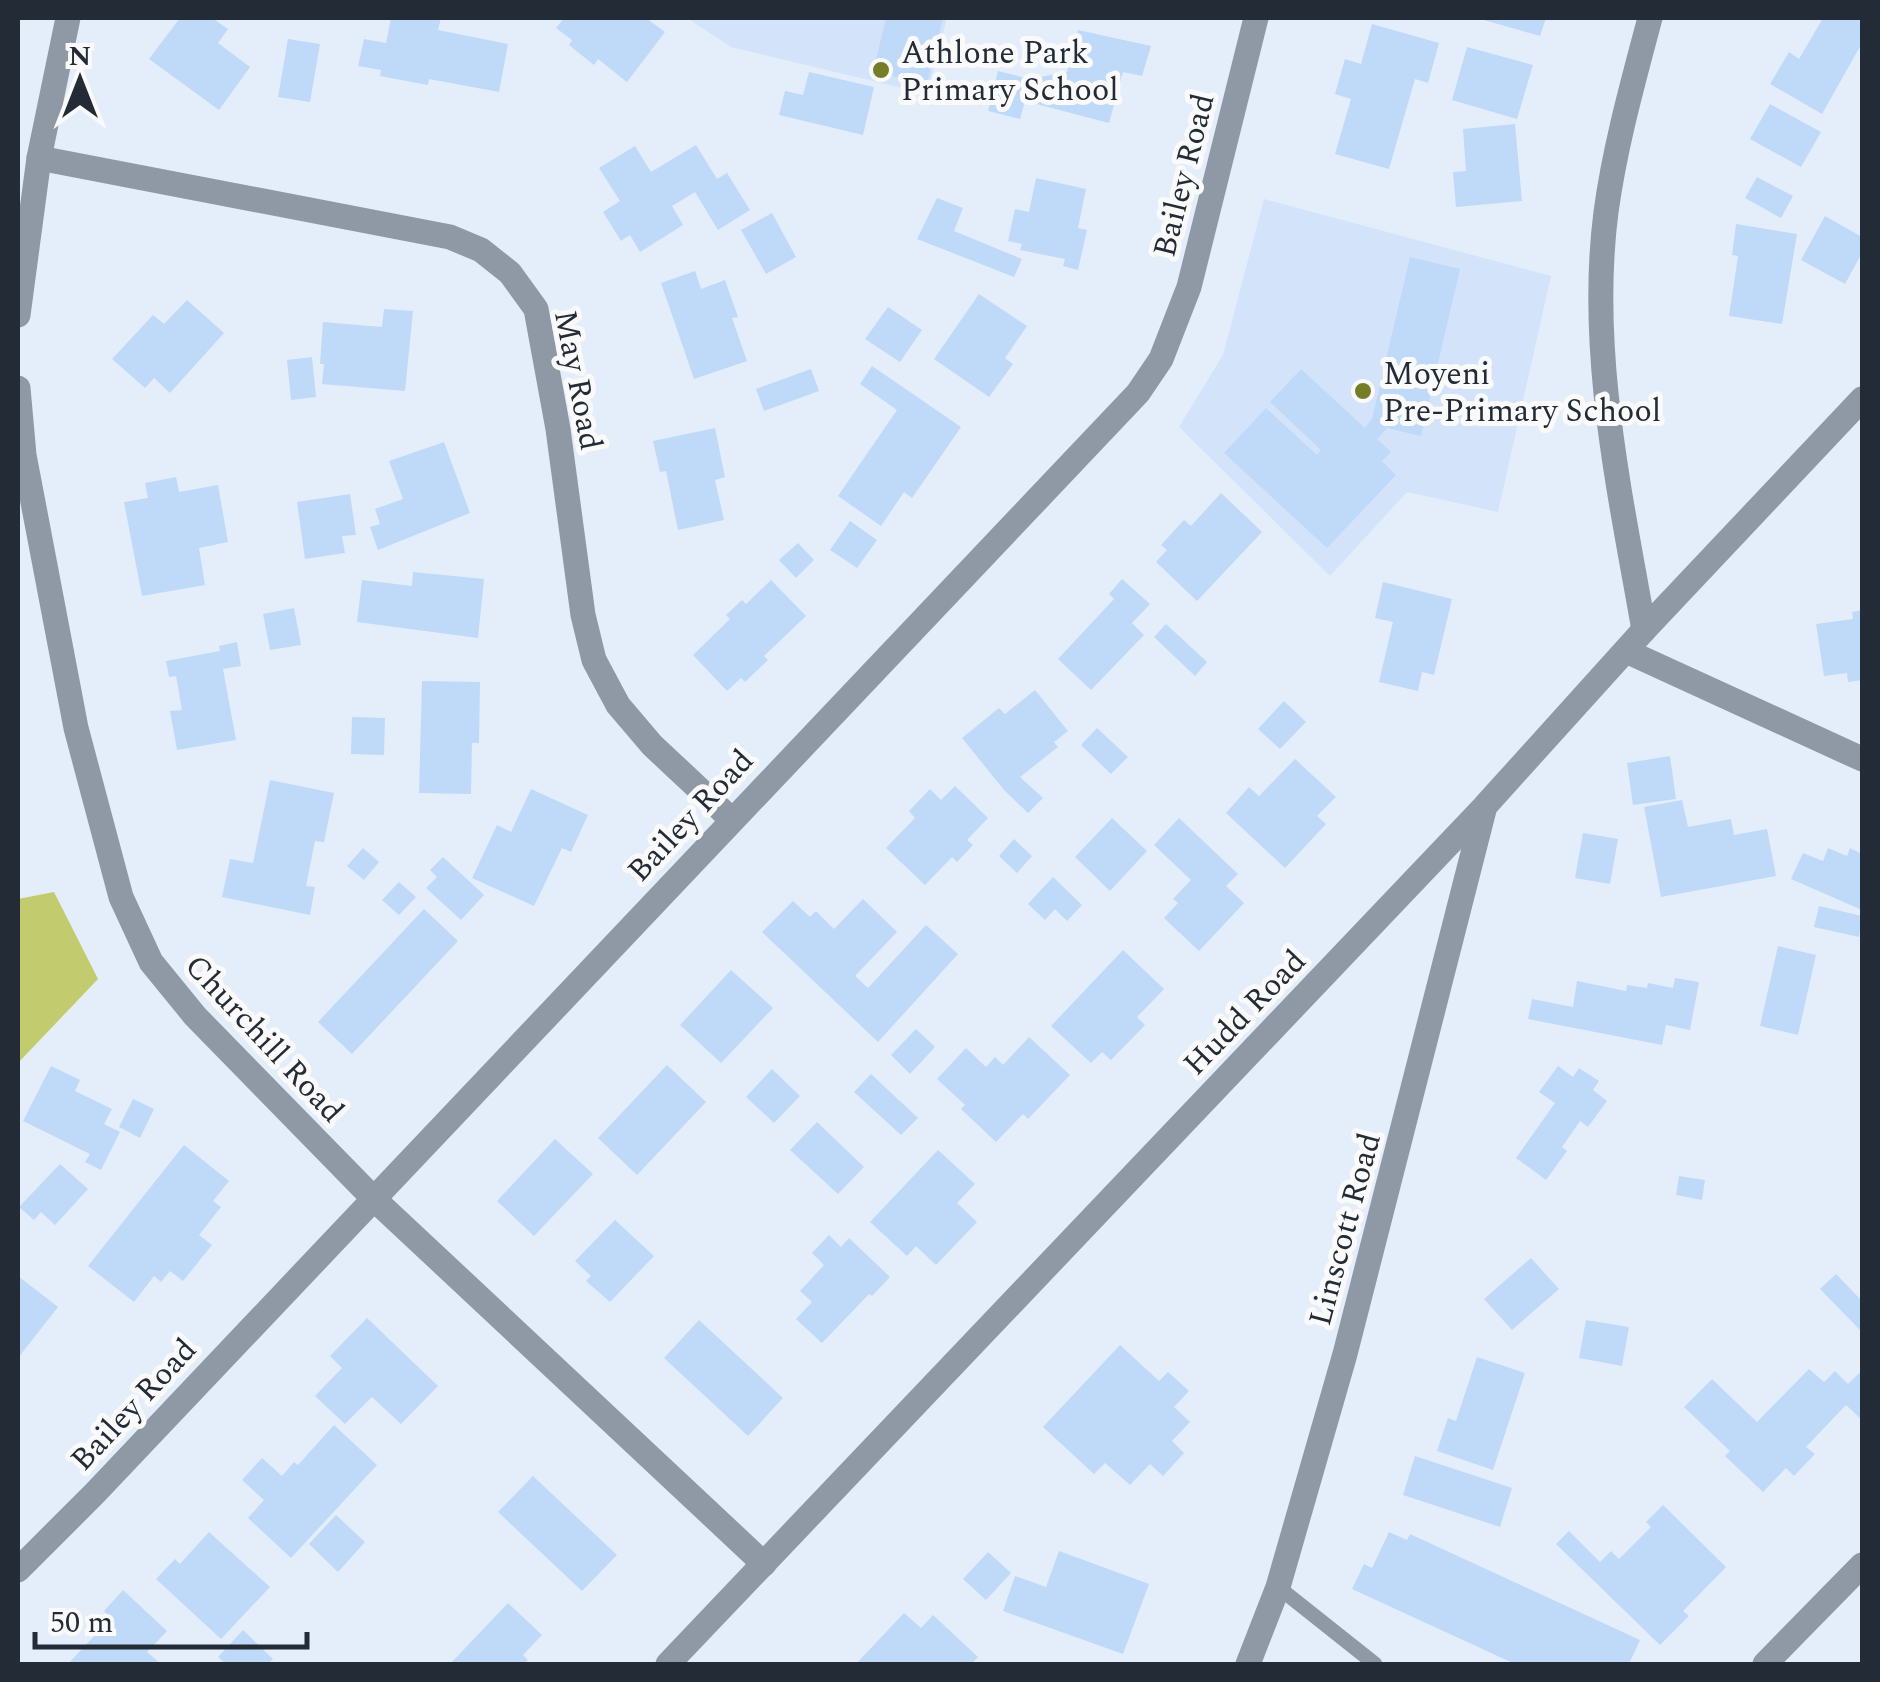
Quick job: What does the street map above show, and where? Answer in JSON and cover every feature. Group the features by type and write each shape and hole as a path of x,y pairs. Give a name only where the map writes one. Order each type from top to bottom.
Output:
{"street":[{"path":"18,315 39,158 68,18"},
{"name":"Bailey Road","path":"18,1570 1138,393 1161,359 1189,287 1256,18"},
{"path":"1644,630 1615,461 1602,354 1602,293 1606,214 1619,134 1650,18"},
{"name":"May Road","path":"39,158 450,237 482,250 510,273 536,309 558,430 583,616 594,660 618,705 652,744 732,819"},
{"name":"Churchill Road","path":"18,388 24,456 76,728 120,897 151,962 194,1016 372,1197 764,1564"},
{"name":"Hudd Road","path":"668,1664 1485,806 1862,399"},
{"path":"1626,651 1862,759"},
{"name":"Linscott Road","path":"1248,1664 1278,1587 1350,1334 1485,806"},
{"path":"1765,1664 1862,1564"}],"lane":[{"path":"1278,1587 1375,1664"}],"shaded area":[{"name":"Athlone Park Primary School","path":"687,18 947,18 927,94 731,47"},
{"name":"Moyeni Pre-Primary School","path":"1264,199 1551,276 1498,512 1407,492 1330,576 1179,427 1223,355"}],"green space":[{"path":"54,892 98,979 18,1063 18,899"}],"building":[{"path":"180,18 212,18 228,29 218,43 250,67 219,110 149,59"},
{"path":"391,18 441,18 438,30 508,44 499,92 429,79 428,85 380,76 381,70 358,66 364,39 386,43"},
{"path":"564,18 646,18 665,32 627,82 598,59 594,65 569,45 572,40 556,28"},
{"path":"886,18 943,18 927,84 873,72"},
{"path":"1477,18 1546,18 1540,36"},
{"path":"1823,18 1862,18 1862,43 1822,114 1770,84 1789,52 1799,59"},
{"path":"1372,24 1439,43 1428,83 1415,79 1389,169 1335,154 1351,99 1335,94 1345,59 1361,64"},
{"path":"1078,30 1151,46 1142,76 1123,72 1109,123 1025,101 1020,119 988,111 998,71 1030,79 1067,72"},
{"path":"288,39 320,44 310,102 278,97"},
{"path":"1467,47 1533,65 1517,119 1452,100"},
{"path":"809,72 874,87 863,135 779,115 785,91 803,95"},
{"path":"1770,104 1821,132 1801,167 1750,139"},
{"path":"1515,124 1522,201 1456,207 1453,172 1466,171 1463,129"},
{"path":"696,145 717,179 727,173 750,210 718,230 695,192 672,206 683,225 640,252 630,235 621,241 603,212 620,201 599,168 635,146 651,172"},
{"path":"1757,177 1793,196 1781,218 1745,198"},
{"path":"1036,178 1086,189 1078,228 1087,230 1078,270 1063,266 1065,259 1020,250 1022,244 1008,241 1015,209 1029,212"},
{"path":"937,198 963,208 954,231 1022,259 1014,277 917,239"},
{"path":"772,213 796,257 766,274 741,230"},
{"path":"1825,216 1862,237 1862,253 1845,284 1801,260"},
{"path":"1736,224 1797,234 1782,324 1729,316 1738,256 1732,255"},
{"path":"1410,257 1460,269 1421,436 1387,428 1377,439 1391,452 1382,461 1396,475 1327,548 1224,453 1266,408 1317,455 1321,450 1270,402 1301,369 1365,428 1372,419"},
{"path":"695,271 701,289 725,280 738,317 732,318 747,361 694,379 661,283"},
{"path":"979,294 1027,326 1005,358 1013,364 989,397 934,359"},
{"path":"187,300 224,333 170,393 154,378 145,388 112,359 153,315 164,324"},
{"path":"888,307 922,330 900,362 865,339"},
{"path":"384,309 413,311 405,391 322,384 323,322 382,327"},
{"path":"312,357 316,397 291,400 287,360"},
{"path":"872,366 961,427 912,498 904,492 881,526 838,496 897,410 860,384"},
{"path":"811,369 819,391 764,411 756,389"},
{"path":"715,428 725,477 715,480 724,520 678,530 666,471 660,472 653,441"},
{"path":"444,442 470,513 378,550 370,527 380,524 375,509 403,499 389,461"},
{"path":"176,477 179,492 218,485 228,542 199,548 205,585 142,596 124,502 148,498 145,483"},
{"path":"1221,493 1262,532 1197,601 1156,562 1167,550 1161,545 1184,520 1191,526"},
{"path":"350,494 356,535 342,536 345,553 305,559 297,502"},
{"path":"850,521 877,540 857,568 830,550"},
{"path":"798,543 814,560 796,578 779,560"},
{"path":"413,572 484,579 478,638 357,622 362,580 412,586"},
{"path":"1122,579 1150,604 1132,623 1144,635 1091,690 1058,659 1114,599 1109,594"},
{"path":"771,580 806,616 764,656 768,660 745,682 741,678 727,691 693,655 730,619 726,615 742,600 746,604"},
{"path":"1383,582 1452,599 1434,675 1422,672 1418,691 1379,682 1393,622 1375,618"},
{"path":"294,608 301,645 270,650 263,614"},
{"path":"1862,610 1862,680 1848,682 1847,673 1824,676 1816,624 1853,619 1852,612"},
{"path":"1166,624 1207,662 1195,676 1154,637"},
{"path":"237,642 241,666 223,669 236,740 177,750 170,711 182,710 176,676 169,677 166,661 220,651 219,646"},
{"path":"422,681 480,682 479,743 472,743 471,794 419,793"},
{"path":"1035,690 1068,731 1054,742 1058,747 1020,777 1043,798 1028,813 962,738 999,708 1005,714"},
{"path":"1284,701 1306,722 1280,749 1258,729"},
{"path":"352,717 385,718 384,755 351,754"},
{"path":"1097,728 1128,757 1111,774 1081,745"},
{"path":"1670,756 1676,799 1633,805 1627,763"},
{"path":"1295,759 1336,797 1317,816 1326,824 1285,868 1226,813 1249,787 1259,796"},
{"path":"270,780 334,793 324,842 315,841 306,886 315,887 310,915 222,897 230,859 253,863"},
{"path":"955,786 988,818 967,840 973,845 957,862 952,857 925,885 886,848 915,818 909,811 930,789 941,800"},
{"path":"531,789 588,815 571,852 562,848 534,906 472,878 497,825 511,832"},
{"path":"1682,800 1688,827 1731,819 1734,835 1767,829 1776,876 1661,897 1644,807"},
{"path":"1112,818 1147,851 1110,891 1075,857"},
{"path":"1179,818 1238,874 1226,886 1244,903 1199,951 1164,918 1178,903 1173,899 1191,880 1154,845"},
{"path":"1583,833 1618,839 1610,884 1575,878"},
{"path":"1014,839 1032,856 1017,873 999,856"},
{"path":"363,848 379,862 364,880 347,866"},
{"path":"1828,848 1847,856 1850,848 1862,854 1862,910 1791,879 1803,853 1823,861"},
{"path":"443,857 484,895 461,920 426,888 437,877 430,870"},
{"path":"1053,877 1082,905 1067,921 1055,909 1045,920 1028,904"},
{"path":"399,882 416,897 399,915 382,900"},
{"path":"863,899 897,932 855,976 868,988 926,925 958,954 878,1042 762,932 793,901 810,917 816,911 834,929"},
{"path":"1819,906 1862,916 1859,937 1814,927"},
{"path":"424,909 458,941 352,1054 318,1022"},
{"path":"1778,946 1816,955 1798,1035 1760,1026"},
{"path":"1123,950 1164,989 1137,1017 1145,1025 1111,1060 1102,1052 1091,1063 1051,1026"},
{"path":"731,970 773,1008 721,1063 680,1025"},
{"path":"1675,978 1699,982 1690,1030 1666,1025 1662,1045 1528,1019 1532,999 1573,1007 1577,981 1626,991 1627,985 1647,988 1648,983 1673,988"},
{"path":"916,1029 935,1047 910,1074 891,1055"},
{"path":"1029,1037 1070,1075 1028,1119 1023,1114 996,1142 937,1079 966,1048 986,1067 995,1057 1003,1065"},
{"path":"667,1065 706,1102 637,1175 598,1138"},
{"path":"51,1066 80,1080 75,1091 112,1109 104,1124 120,1132 101,1170 85,1162 90,1154 23,1121"},
{"path":"1558,1066 1573,1077 1579,1068 1599,1081 1593,1090 1607,1101 1588,1127 1580,1121 1562,1147 1567,1151 1546,1180 1516,1158 1555,1103 1539,1092"},
{"path":"772,1069 800,1096 774,1123 746,1097"},
{"path":"871,1074 918,1118 901,1135 854,1092"},
{"path":"133,1099 154,1109 140,1138 119,1127"},
{"path":"817,1122 864,1167 838,1194 790,1150"},
{"path":"555,1139 593,1174 534,1236 497,1201"},
{"path":"184,1145 229,1181 213,1201 221,1207 199,1235 212,1245 183,1281 170,1271 161,1282 154,1276 134,1302 88,1266"},
{"path":"938,1150 975,1184 957,1203 977,1222 936,1265 916,1246 907,1256 870,1222"},
{"path":"60,1164 88,1189 55,1225 41,1212 34,1220 19,1207"},
{"path":"1679,1176 1705,1180 1702,1200 1676,1195"},
{"path":"615,1220 654,1256 610,1302 586,1281 591,1276 575,1261"},
{"path":"829,1235 841,1247 849,1238 890,1277 822,1343 796,1319 812,1302 800,1291 824,1265 812,1253"},
{"path":"1531,1258 1559,1289 1512,1330 1484,1299"},
{"path":"1836,1274 1862,1301 1862,1332 1820,1289"},
{"path":"18,1276 58,1307 18,1358"},
{"path":"367,1318 438,1386 401,1424 372,1397 345,1424 315,1396 342,1368 330,1356"},
{"path":"699,1320 783,1398 748,1436 664,1358"},
{"path":"1586,1320 1629,1327 1622,1366 1579,1358"},
{"path":"1120,1345 1159,1381 1168,1372 1189,1391 1174,1407 1190,1422 1172,1441 1184,1453 1163,1476 1150,1464 1130,1485 1105,1463 1094,1474 1043,1427"},
{"path":"1477,1357 1525,1373 1493,1470 1437,1451 1448,1418 1456,1421"},
{"path":"1809,1369 1824,1382 1835,1371 1848,1384 1859,1373 1862,1420 1846,1405 1806,1447 1815,1454 1794,1476 1786,1468 1763,1492 1725,1456 1730,1451 1684,1407 1712,1379 1757,1422"},
{"path":"334,1425 377,1465 291,1558 248,1518 264,1500 242,1480 262,1458 282,1476 294,1462 298,1465"},
{"path":"1415,1456 1512,1488 1500,1527 1403,1495"},
{"path":"533,1476 617,1555 582,1591 498,1512"},
{"path":"1663,1505 1726,1567 1683,1611 1689,1616 1660,1645 1556,1544 1569,1531 1600,1562 1611,1551 1619,1559 1651,1527 1646,1522"},
{"path":"336,1515 365,1542 338,1572 309,1544"},
{"path":"209,1532 270,1587 221,1639 156,1579 175,1559 180,1564"},
{"path":"1389,1532 1407,1540 1410,1534 1640,1640 1629,1664 1515,1664 1352,1589 1364,1564 1372,1568"},
{"path":"1059,1551 1149,1584 1123,1654 1003,1611 1015,1576 1046,1587"},
{"path":"988,1552 1011,1573 986,1600 963,1579"},
{"path":"123,1590 167,1631 147,1652 161,1664 68,1664 111,1618 104,1611"},
{"path":"508,1603 542,1635 523,1655 528,1660 524,1664 450,1664"},
{"path":"904,1613 921,1628 933,1615 978,1657 971,1664 856,1664"},
{"path":"243,1630 273,1659 268,1664 226,1664 218,1657"}],"place":[{"name":"Athlone Park Primary School","path":"881,70"},
{"name":"Moyeni Pre-Primary School","path":"1363,391"}]}
